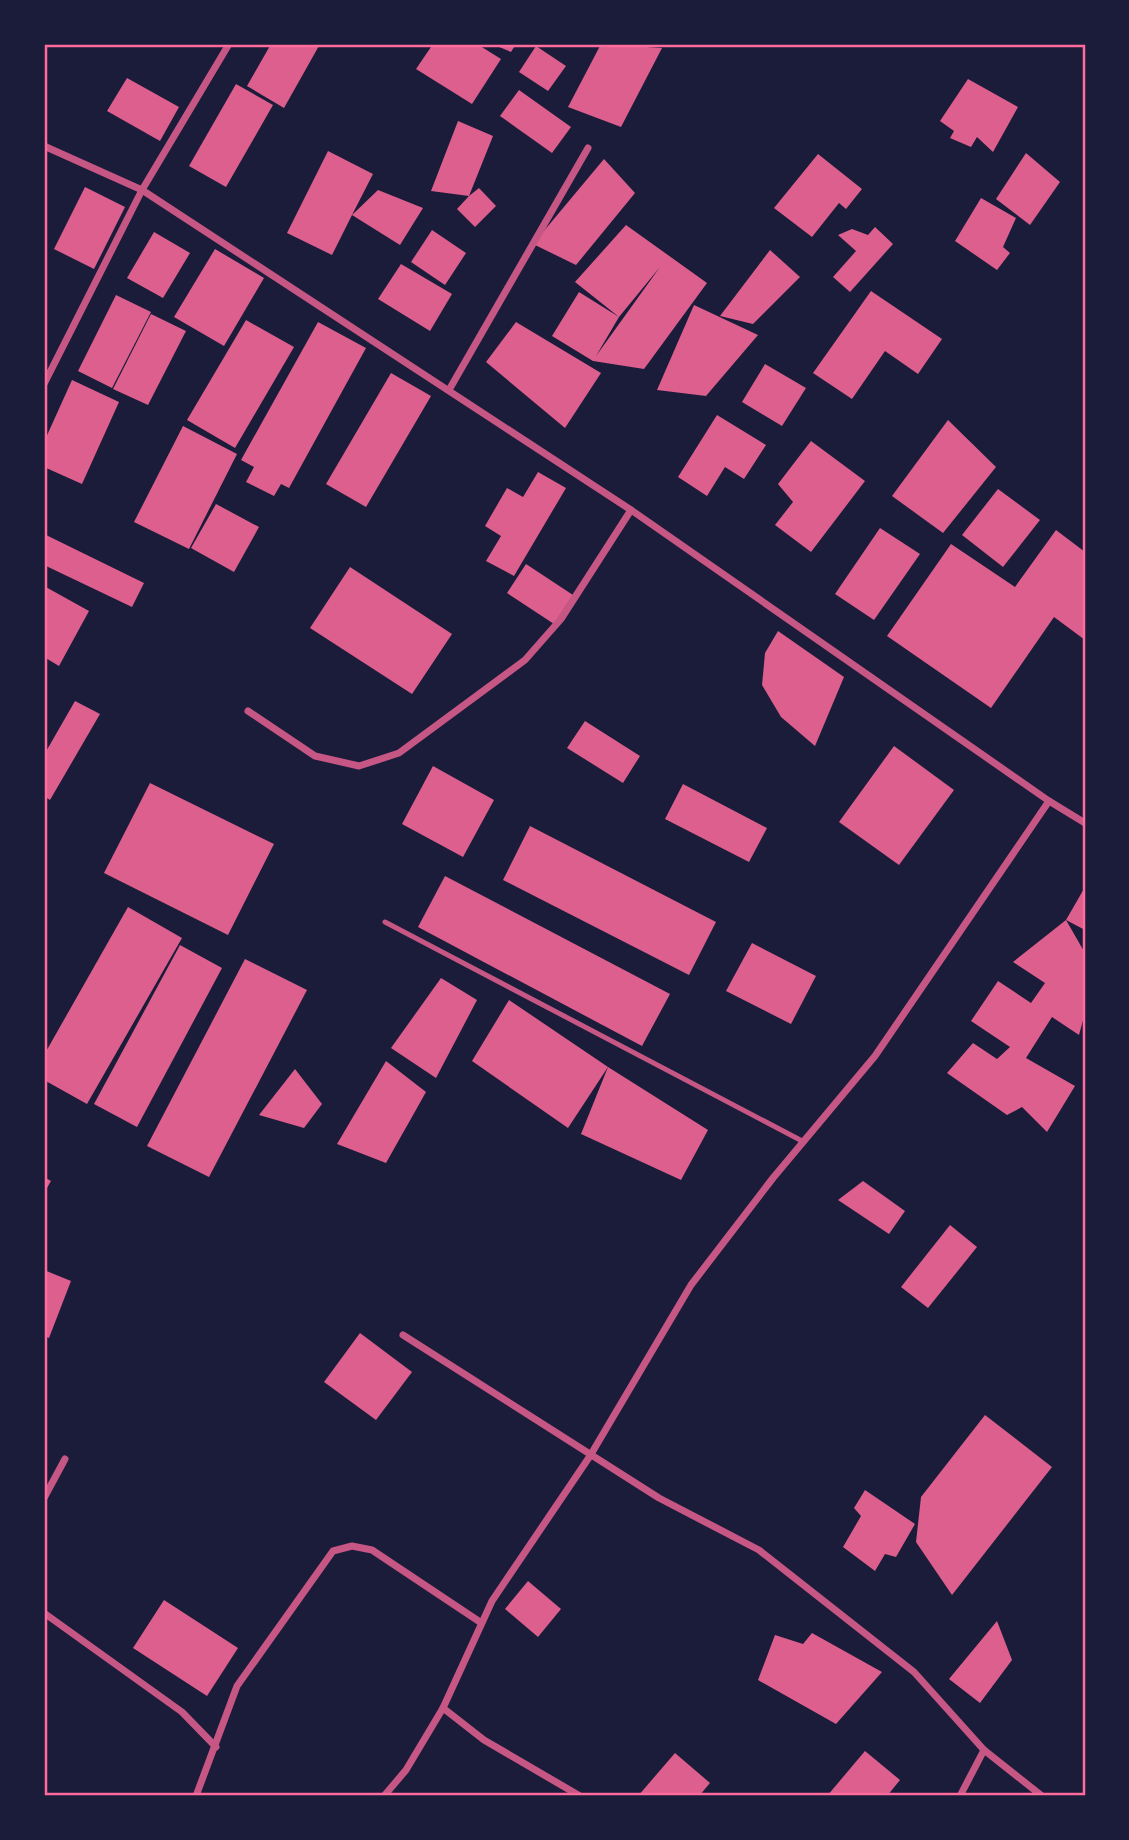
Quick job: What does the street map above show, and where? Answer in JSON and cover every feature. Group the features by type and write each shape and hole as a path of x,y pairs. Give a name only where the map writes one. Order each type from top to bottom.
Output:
{"street":[{"path":"44,384 142,190 229,44"},
{"path":"44,146 142,190 631,510 1049,801 1085,823"},
{"path":"449,390 588,148"},
{"path":"248,712 315,756 359,766 399,753 525,660 561,619 631,510"},
{"path":"384,1796 406,1770 443,1708 480,1622 590,1456 691,1285 875,1056 1049,801"},
{"path":"402,1335 659,1498 759,1550 914,1672 984,1750 1042,1796"},
{"path":"44,1498 65,1459"},
{"path":"196,1796 196,1787 216,1747 237,1686 334,1551 352,1546 372,1550 480,1622"},
{"path":"44,1613 182,1712 216,1747"},
{"path":"443,1708 484,1740 580,1796"},
{"path":"960,1796 984,1750"}],"lane":[{"path":"385,922 804,1142"}],"building":[{"path":"271,44 320,44 284,108 247,86"},
{"path":"433,44 477,44 501,59 472,104 416,69"},
{"path":"492,44 516,44 511,52"},
{"path":"601,44 662,48 621,127 568,107"},
{"path":"536,46 566,66 548,91 519,72"},
{"path":"127,78 179,107 160,141 107,111"},
{"path":"968,79 1018,107 993,152 977,137 971,147 950,138 954,131 940,121"},
{"path":"236,84 273,105 226,187 189,166"},
{"path":"519,90 571,127 552,153 500,116"},
{"path":"458,121 493,136 469,196 431,191"},
{"path":"328,151 373,174 332,255 287,233"},
{"path":"1026,153 1060,182 1030,225 996,199"},
{"path":"818,154 862,189 846,209 839,203 812,237 774,208"},
{"path":"604,159 635,193 576,265 533,244"},
{"path":"85,187 125,207 94,269 54,249"},
{"path":"479,188 496,206 475,227 457,209"},
{"path":"378,190 423,208 400,245 352,215"},
{"path":"981,198 1016,218 1003,247 1010,253 997,270 955,241"},
{"path":"626,225 707,283 644,369 593,361 552,336 579,292 619,317 575,282","holes":["660,267 596,356 619,317"]},
{"path":"875,227 893,244 850,292 833,277 856,251 838,235 852,229 868,235"},
{"path":"432,230 466,253 445,285 411,262"},
{"path":"154,232 190,253 163,298 127,278"},
{"path":"215,249 264,278 224,346 174,317"},
{"path":"770,250 800,277 753,324 720,316"},
{"path":"401,264 452,294 430,331 378,299"},
{"path":"871,291 942,339 918,374 885,351 852,399 813,373"},
{"path":"116,295 151,312 112,388 78,371"},
{"path":"694,305 758,335 706,396 657,390"},
{"path":"151,314 186,331 148,405 113,389"},
{"path":"246,320 294,347 235,448 187,420"},
{"path":"318,322 366,348 289,488 281,484 274,496 246,482 254,467 241,460"},
{"path":"516,322 601,373 565,428 486,362"},
{"path":"765,364 806,388 782,426 742,402"},
{"path":"391,373 431,396 366,507 326,484"},
{"path":"72,380 119,402 82,484 44,467 44,442"},
{"path":"717,415 766,445 744,479 725,467 707,496 678,477"},
{"path":"948,420 996,467 943,533 892,496"},
{"path":"183,426 237,454 189,549 134,522"},
{"path":"811,441 865,481 811,552 775,525 793,502 778,484"},
{"path":"538,472 566,488 514,576 486,561 501,536 485,526 507,488 523,497"},
{"path":"998,489 1040,520 1003,567 962,535"},
{"path":"216,504 259,527 234,572 191,548"},
{"path":"880,528 920,554 874,620 835,594"},
{"path":"1056,530 1085,552 1085,640 1054,617 991,708 887,636 951,544 1015,587"},
{"path":"44,534 144,583 132,607 44,565"},
{"path":"526,564 573,595 554,624 507,593"},
{"path":"350,567 452,634 412,694 310,628"},
{"path":"44,586 89,611 59,666 44,657"},
{"path":"778,631 844,677 815,746 781,717 762,685 765,653"},
{"path":"75,701 100,714 50,800 44,796 44,755"},
{"path":"585,721 640,756 623,783 567,748"},
{"path":"894,746 954,790 899,865 839,822"},
{"path":"433,766 494,800 463,857 402,824"},
{"path":"150,783 274,844 228,935 104,873"},
{"path":"683,784 767,828 749,862 665,819"},
{"path":"530,826 716,922 689,975 503,880"},
{"path":"445,876 670,994 642,1046 418,927"},
{"path":"1085,887 1085,930 1066,920"},
{"path":"128,907 182,938 87,1104 44,1080 44,1055"},
{"path":"1066,920 1085,953 1085,1013 1079,1035 1052,1017 1026,1058 1075,1086 1047,1132 1022,1107 1007,1115 947,1073 973,1043 997,1059 1010,1047 971,1021 998,981 1031,1003 1045,983 1013,962"},
{"path":"752,943 816,976 791,1024 726,991"},
{"path":"180,945 222,968 137,1127 94,1104"},
{"path":"245,959 307,990 209,1177 147,1146"},
{"path":"441,978 477,1000 436,1078 391,1048"},
{"path":"509,1000 608,1067 568,1128 472,1061"},
{"path":"386,1061 426,1092 386,1163 337,1144"},
{"path":"608,1067 708,1130 681,1180 581,1134"},
{"path":"295,1069 322,1104 304,1128 259,1115"},
{"path":"44,1177 51,1181 44,1193"},
{"path":"863,1181 905,1211 889,1234 838,1200"},
{"path":"950,1225 977,1247 928,1308 901,1287"},
{"path":"44,1270 71,1281 49,1338 44,1336"},
{"path":"360,1333 412,1372 376,1420 324,1382"},
{"path":"985,1415 1052,1467 952,1595 916,1542 921,1497"},
{"path":"865,1490 915,1524 896,1557 885,1554 875,1571 843,1547 861,1516 854,1508"},
{"path":"528,1581 561,1609 538,1637 505,1609"},
{"path":"164,1600 238,1648 207,1696 133,1648"},
{"path":"997,1621 1012,1660 980,1703 949,1679"},
{"path":"812,1633 882,1672 836,1724 758,1680 775,1635 803,1644"},
{"path":"865,1751 900,1780 887,1796 827,1796"},
{"path":"675,1753 710,1783 699,1796 638,1796"}]}
